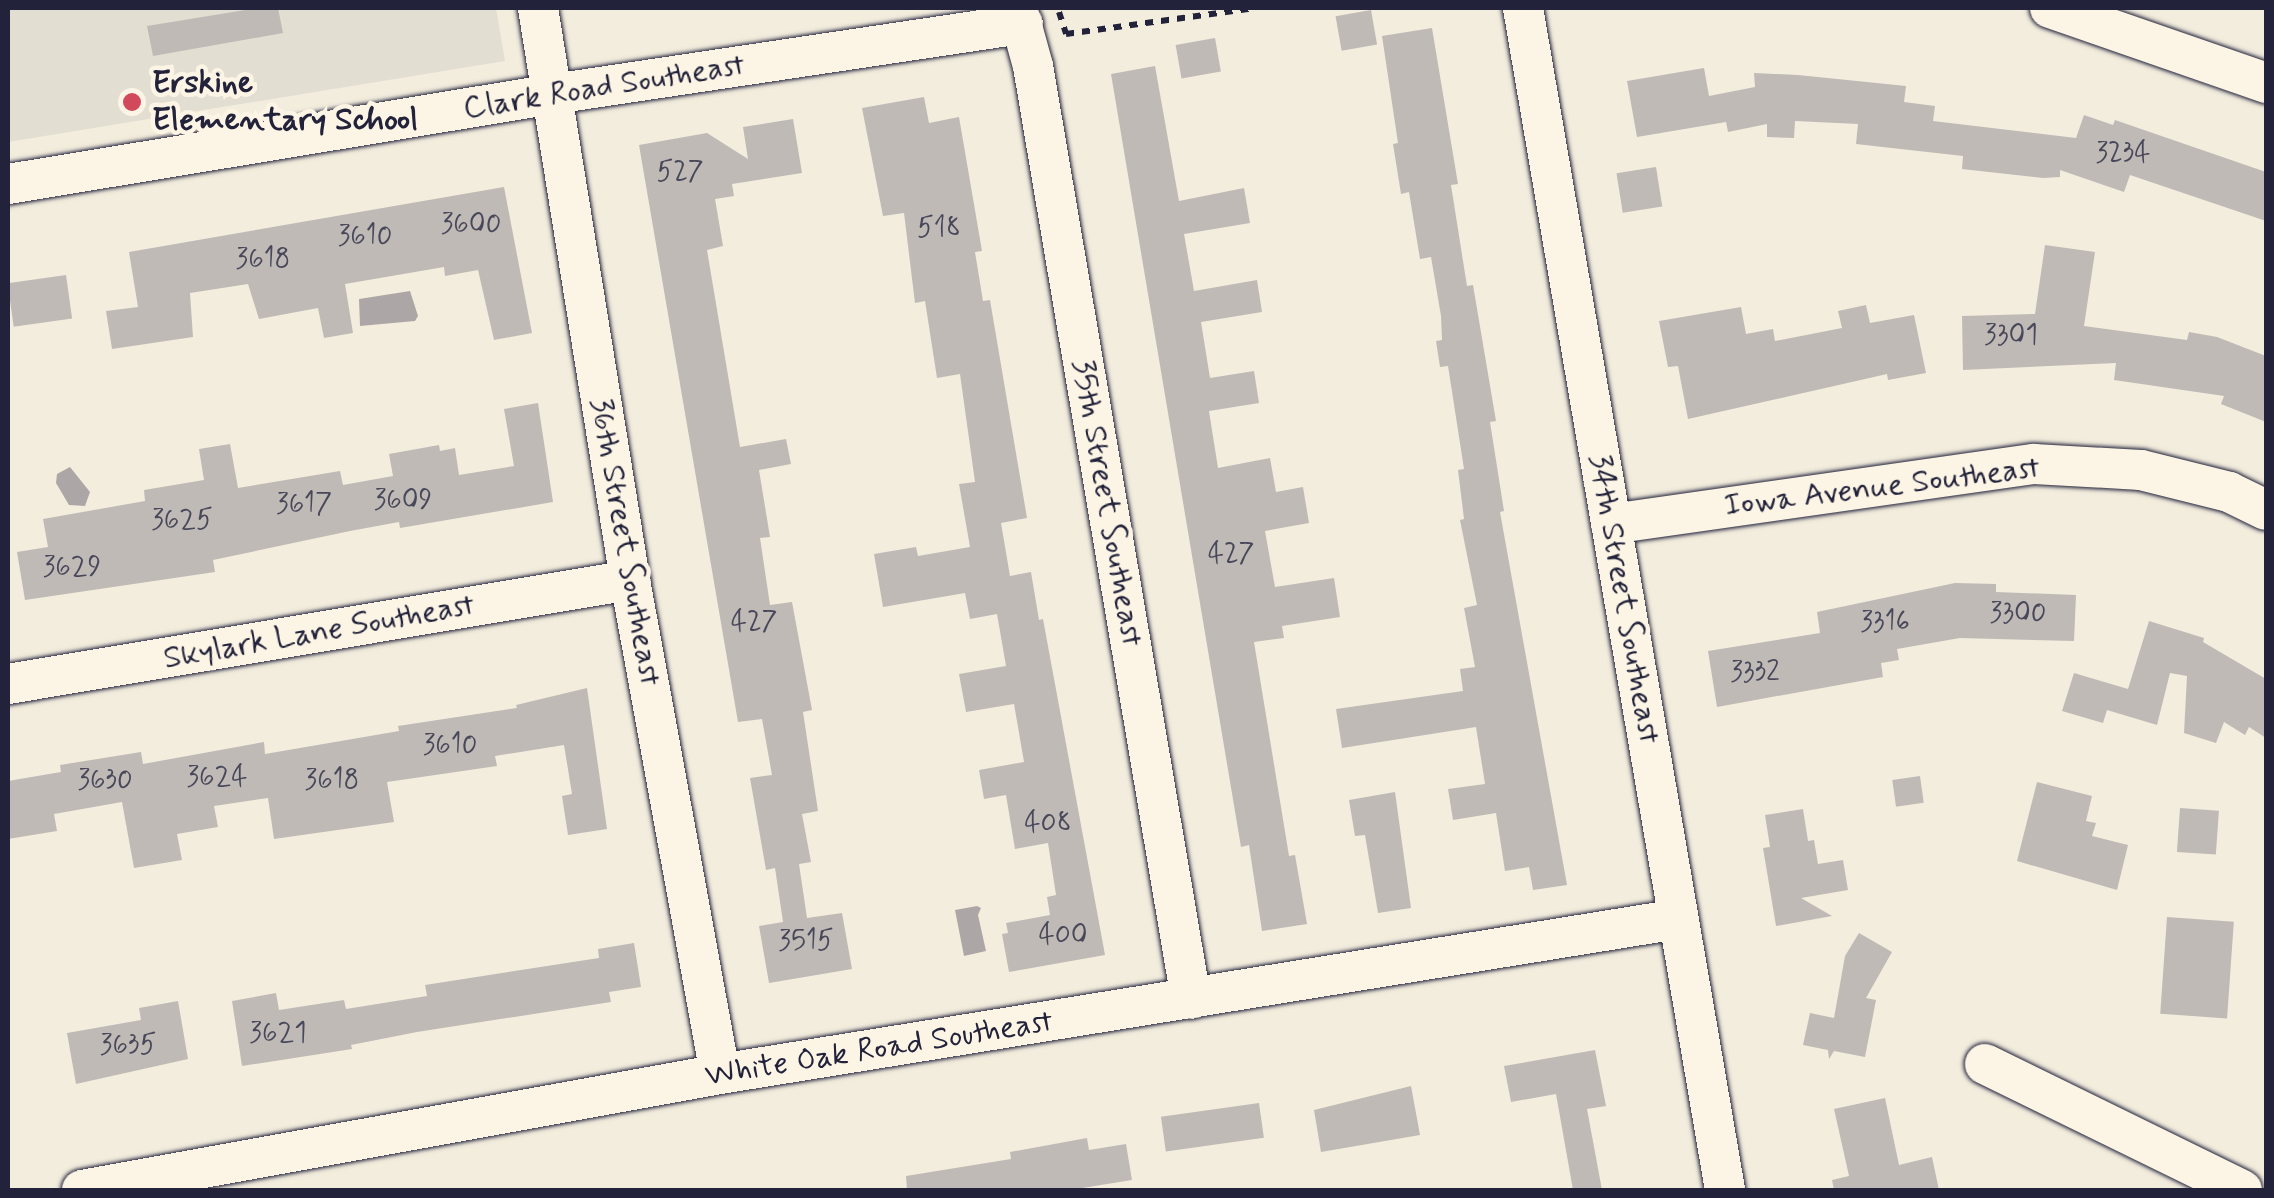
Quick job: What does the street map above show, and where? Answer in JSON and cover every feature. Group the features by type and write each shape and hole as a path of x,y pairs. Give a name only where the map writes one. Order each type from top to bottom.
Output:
{"street":[{"name":"36th Street Southeast","path":"538,8 630,580 720,1074"},
{"name":"34th Street Southeast","path":"1523,8 1725,1190"},
{"path":"2050,8 2266,84"},
{"name":"Clark Road Southeast","path":"8,184 1032,13"},
{"name":"35th Street Southeast","path":"1032,13 1192,999"},
{"name":"Iowa Avenue Southeast","path":"1611,524 2034,464 2141,470 2229,492 2266,510"},
{"name":"Skylark Lane Southeast","path":"8,684 630,580"},
{"name":"White Oak Road Southeast","path":"82,1190 720,1074 1678,919"},
{"path":"1986,1064 2242,1190"}],"path":[{"path":"1032,13 1066,34 1255,8"}],"shaded area":[{"name":"Erskine Elementary School","path":"8,8 496,8 505,61 8,142"},
{"path":"410,291 418,316 415,321 360,326 359,299"},
{"path":"70,467 90,492 85,506 69,505 56,483 57,474"},
{"path":"981,908 978,915 986,951 964,956 955,910"}],"building":[{"path":"278,8 283,33 153,56 147,26"},
{"path":"1371,10 1377,44 1342,51 1336,16"},
{"path":"1432,28 1458,184 1451,185 1467,286 1473,285 1496,421 1490,422 1504,511 1500,512 1567,885 1533,890 1529,867 1505,871 1496,813 1453,820 1448,789 1485,784 1476,727 1342,748 1336,709 1463,691 1460,669 1475,667 1464,608 1477,605 1460,520 1464,519 1458,470 1464,469 1448,366 1440,367 1436,341 1442,340 1441,316 1431,257 1420,259 1409,192 1401,194 1393,144 1398,143 1382,36"},
{"path":"1215,38 1221,71 1182,78 1176,45"},
{"path":"1155,66 1179,201 1244,188 1250,223 1184,234 1194,291 1257,280 1262,312 1201,322 1210,378 1254,371 1259,403 1209,411 1218,468 1270,458 1276,492 1303,487 1309,523 1265,531 1275,587 1334,578 1340,617 1282,626 1284,638 1254,642 1289,856 1295,855 1307,924 1262,931 1249,845 1241,847 1111,74"},
{"path":"1704,68 1709,96 1755,87 1754,73 1798,75 1906,86 1904,102 1935,106 1933,121 2076,138 2084,115 2113,125 2115,120 2266,172 2266,221 2130,175 2124,192 2060,170 2060,177 2043,178 1962,169 1963,156 1856,144 1858,124 1795,121 1794,138 1767,137 1767,124 1728,132 1726,122 1637,137 1627,81"},
{"path":"924,97 929,123 959,117 982,251 975,252 983,301 990,300 1027,518 1001,523 1010,576 1031,572 1039,620 1043,619 1105,955 1009,972 1002,934 1008,933 1006,923 1050,915 1047,897 1056,895 1048,843 1015,849 1006,795 984,799 979,770 1024,762 1014,704 966,712 959,674 1006,666 997,614 970,619 965,593 883,607 874,554 916,547 918,556 970,547 959,484 975,482 960,374 937,378 925,301 915,303 904,213 883,216 862,108"},
{"path":"793,119 802,173 732,184 734,196 715,199 723,246 707,250 740,447 786,439 791,464 759,470 770,537 760,538 770,605 792,602 812,710 803,712 818,811 802,814 811,862 799,864 807,918 842,913 852,969 769,983 759,926 783,922 775,868 766,870 750,778 772,775 762,719 738,722 639,145 707,133 748,159 743,127"},
{"path":"1656,167 1662,207 1623,213 1616,173"},
{"path":"504,187 532,333 494,340 478,270 445,276 444,267 345,284 353,333 324,338 318,308 259,319 248,284 190,293 193,337 112,349 106,311 138,307 129,252"},
{"path":"2045,245 2095,252 2084,326 2187,340 2189,332 2217,337 2266,356 2266,422 2221,404 2224,396 2114,380 2116,363 1963,370 1962,316 2035,314"},
{"path":"66,275 72,319 14,327 8,283"},
{"path":"1866,305 1870,323 1914,315 1926,373 1888,380 1887,374 1688,419 1678,366 1668,367 1659,321 1741,307 1746,334 1773,329 1775,341 1842,328 1838,311"},
{"path":"538,403 553,502 400,528 399,522 350,531 213,560 215,572 25,600 17,552 48,547 43,519 145,501 144,490 204,480 199,449 230,444 238,488 340,471 343,485 393,476 389,454 439,445 440,451 455,448 459,475 514,466 504,409"},
{"path":"1955,583 1996,584 1996,592 2076,595 2074,641 1960,638 1897,649 1899,660 1881,663 1883,677 1717,707 1708,651 1820,633 1817,612"},
{"path":"2149,621 2204,638 2203,642 2266,679 2266,738 2249,727 2245,735 2224,722 2216,743 2184,733 2187,676 2170,673 2157,725 2107,710 2103,723 2062,711 2074,673 2128,689"},
{"path":"587,688 607,829 568,835 562,796 572,794 564,745 495,756 497,766 387,782 394,822 274,839 268,798 214,806 218,827 177,834 182,860 134,868 122,802 54,814 57,831 8,839 8,781 61,772 60,765 141,752 143,764 264,742 265,754 399,731 398,726 517,708 516,705"},
{"path":"1920,776 1924,803 1896,807 1892,780"},
{"path":"2037,782 2092,796 2086,821 2096,823 2092,836 2128,845 2117,890 2017,861"},
{"path":"1395,792 1411,908 1378,913 1365,835 1355,836 1349,800"},
{"path":"2180,808 2219,811 2216,855 2177,852"},
{"path":"1803,809 1808,841 1814,840 1818,864 1843,860 1848,890 1801,898 1832,916 1776,926 1763,848 1770,847 1765,815"},
{"path":"2167,917 2234,922 2227,1018 2160,1014"},
{"path":"1859,933 1892,952 1866,998 1876,1000 1865,1057 1834,1051 1829,1059 1828,1050 1803,1045 1810,1013 1834,1018 1845,956"},
{"path":"634,943 641,987 609,992 611,1002 417,1032 351,1045 352,1049 242,1066 232,1001 276,993 279,1010 344,1000 346,1009 427,996 425,985 599,958 598,949"},
{"path":"178,1001 188,1059 76,1084 67,1033 141,1020 139,1008"},
{"path":"1595,1050 1606,1106 1587,1109 1602,1190 1573,1190 1556,1094 1511,1102 1504,1066"},
{"path":"1411,1086 1420,1135 1321,1152 1314,1110"},
{"path":"1885,1098 1899,1165 1932,1157 1939,1190 1834,1190 1832,1180 1849,1176 1834,1109"},
{"path":"1259,1103 1264,1138 1166,1151 1161,1117"},
{"path":"1087,1138 1089,1150 1126,1144 1132,1180 1070,1190 907,1190 906,1176 1011,1159 1010,1152"}],"place":[{"name":"Erskine Elementary School","path":"132,102"}]}
